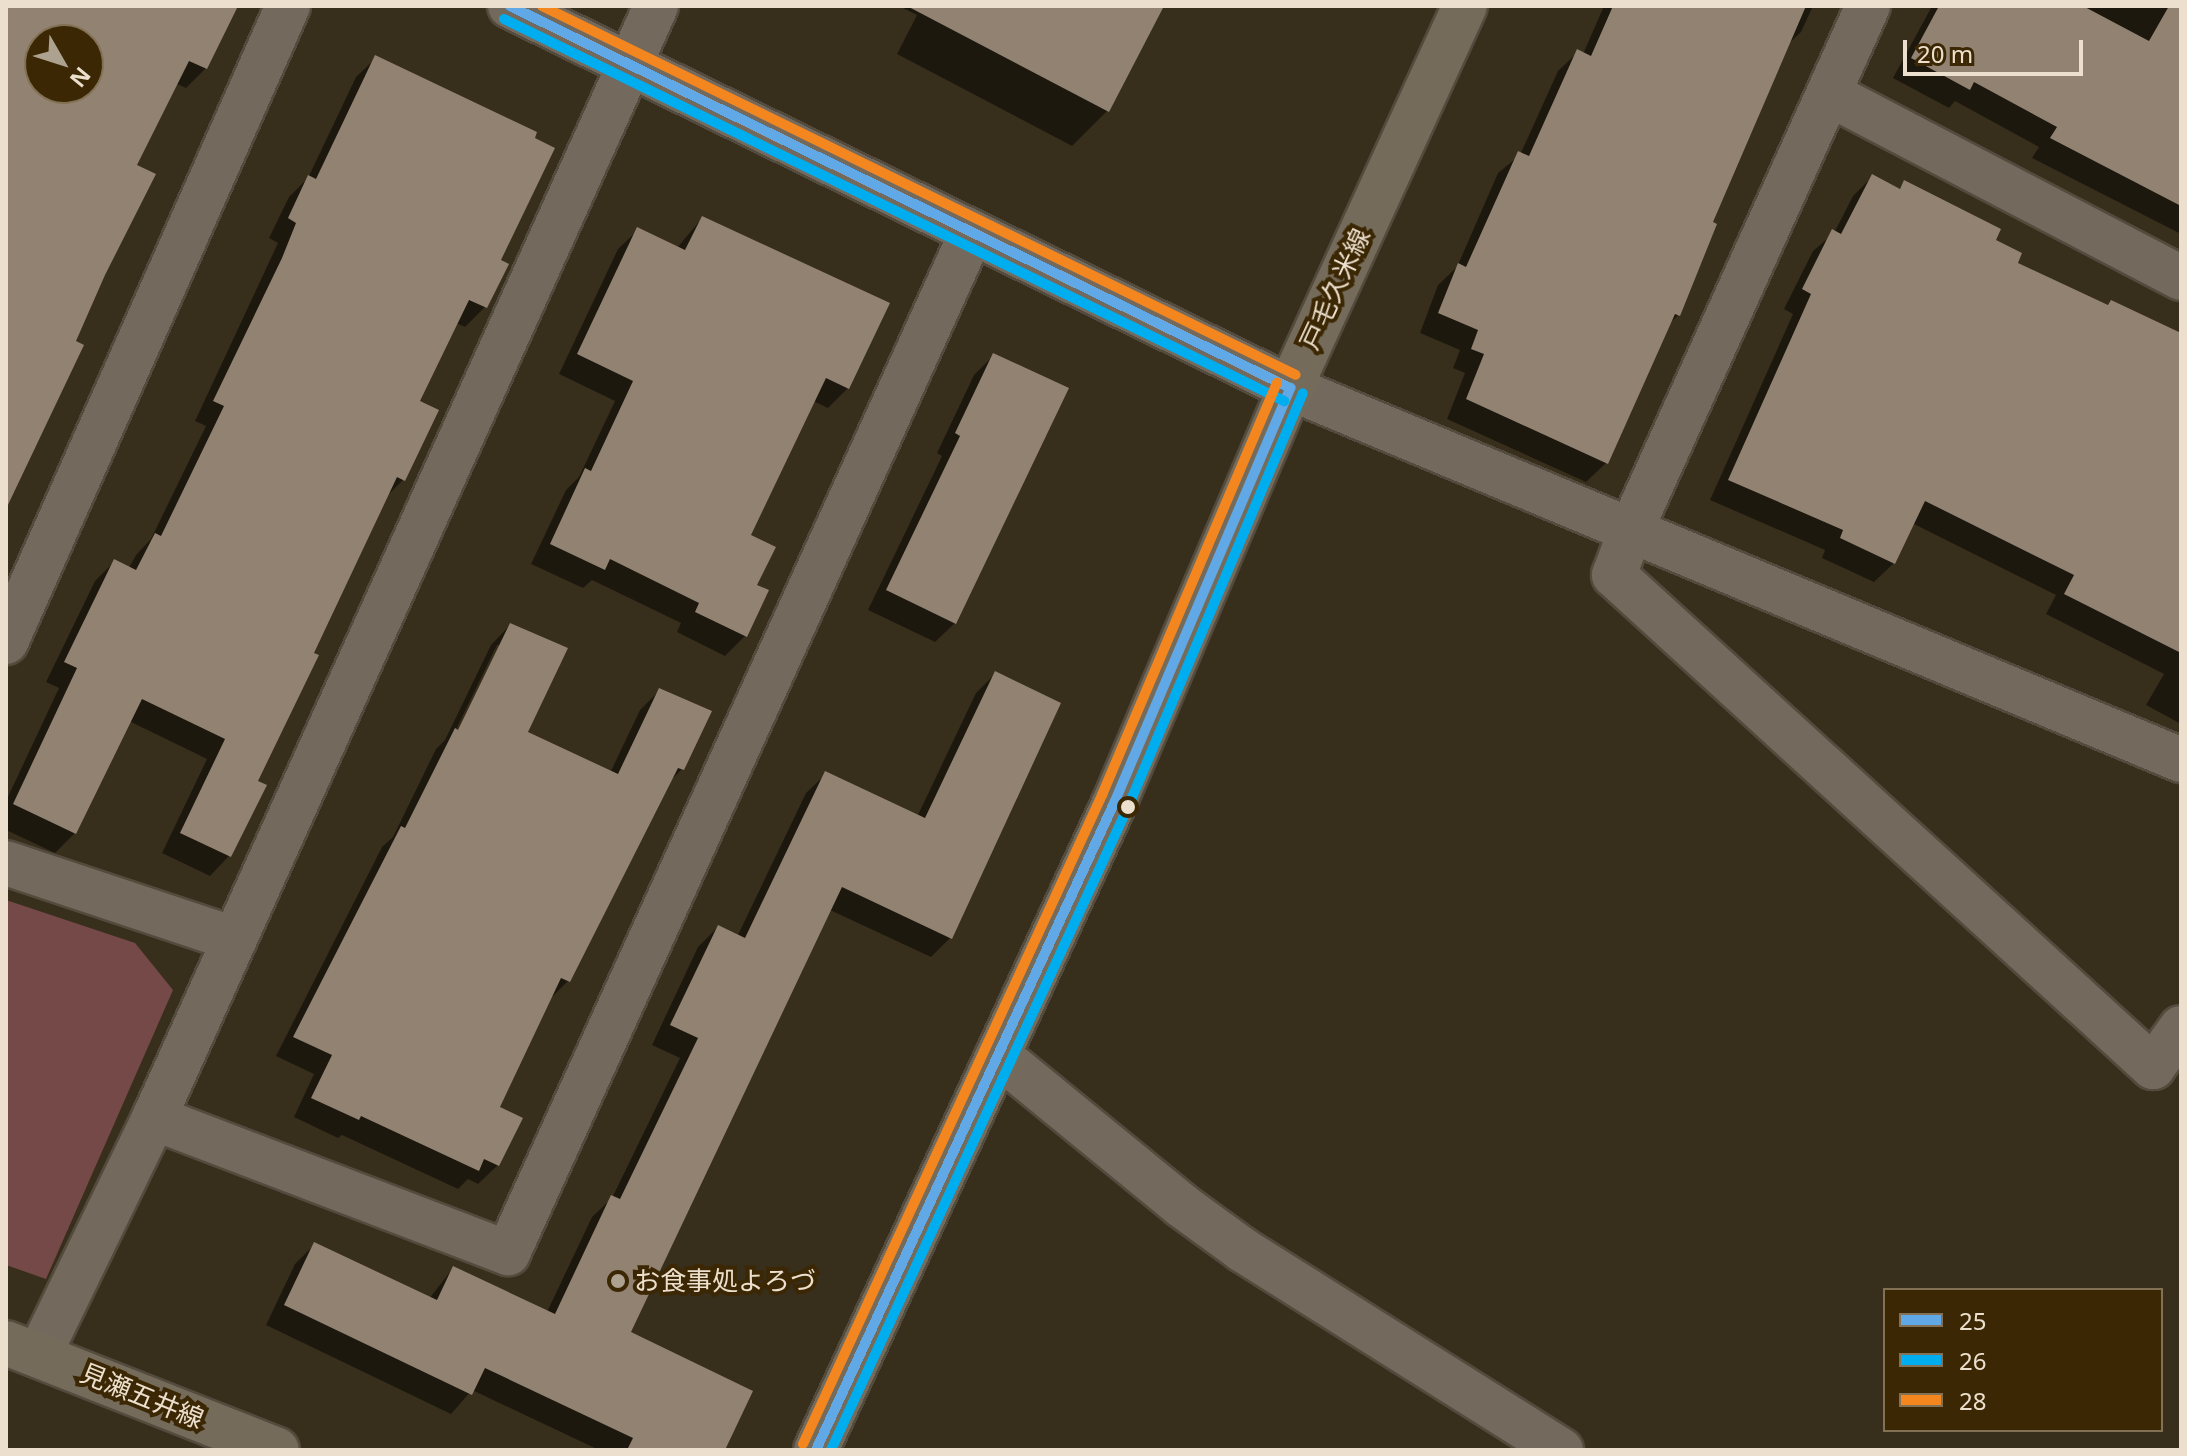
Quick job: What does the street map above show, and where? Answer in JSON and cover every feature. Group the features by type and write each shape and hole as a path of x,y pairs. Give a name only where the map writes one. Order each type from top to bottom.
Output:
{"main road":[{"name":"戸毛久米線","path":"816,1450 1115,801 1290,388 1465,6"},
{"name":"見瀬五井線","path":"23,1349 277,1450"}],"street":[{"path":"6,642 288,6"},
{"path":"510,6 1290,388 2181,760"},
{"path":"23,1349 154,1118 656,6"},
{"path":"1868,6 1631,530 1614,575 2153,1067 2181,1028"},
{"path":"1829,94 2181,278"},
{"path":"154,1118 508,1253 972,232"},
{"path":"6,863 235,939"},
{"path":"998,1055 1181,1205 1243,1250 1561,1450"}],"shaded area":[{"path":"6,900 135,943 173,990 46,1279 6,1265"}],"building":[{"path":"6,6 238,6 207,69 189,61 137,165 156,174 76,341 84,345 6,509"},
{"path":"907,6 1164,6 1109,112"},
{"path":"1613,6 1806,6 1713,222 1717,224 1680,316 1675,314 1608,464 1466,399 1484,354 1471,349 1478,330 1438,313 1458,263 1466,267 1518,151 1529,156 1577,49 1591,56"},
{"path":"1939,6 2083,6 2149,41 2169,6 2181,6 2181,206 2050,138 2057,127 1974,82 1970,90 1911,58"},
{"path":"375,55 537,132 535,138 555,148 501,260 509,264 487,308 469,300 420,401 439,410 405,481 397,477 314,653 319,655 258,781 267,785 231,857 180,833 225,739 142,699 76,834 13,804 77,668 64,662 114,559 136,570 155,533 161,536 224,406 213,401 282,258 296,223 288,218 308,175 316,179"},
{"path":"1872,174 1900,189 1904,180 2001,229 1996,240 2022,253 2018,263 2108,305 2111,300 2181,333 2181,653 2064,594 2074,575 1925,501 1895,564 1840,538 1843,530 1728,480 1811,294 1802,289 1832,229 1841,234"},
{"path":"702,216 890,303 849,389 826,378 751,535 776,547 757,585 769,590 747,637 695,612 699,603 610,559 605,570 550,544 585,468 591,471 633,381 577,354 637,227 685,250"},
{"path":"993,353 1069,388 956,624 886,590 960,436 955,433"},
{"path":"510,623 568,648 528,732 618,774 659,688 712,711 684,770 678,768 570,982 561,978 500,1107 523,1118 499,1166 484,1159 479,1171 361,1116 359,1120 311,1098 332,1055 293,1037 401,826 405,828 455,728 458,730"},
{"path":"995,671 1061,703 952,939 842,887 631,1332 753,1391 725,1450 627,1450 633,1438 485,1368 472,1395 284,1305 314,1242 437,1300 453,1266 555,1314 611,1195 620,1199 698,1038 670,1025 718,925 745,938 825,771 925,818"}],"transit line":[{"name":"25","path":"510,6 1290,388"},
{"name":"28","path":"542,6 1296,375"},
{"name":"26","path":"504,19 1284,401"},
{"name":"28","path":"803,1444 1102,795 1277,383"},
{"name":"25","path":"816,1450 1115,801 1290,388"},
{"name":"26","path":"831,1450 1128,807 1303,393"}],"place":[{"name":"お食事処よろづ","path":"618,1281"}]}
